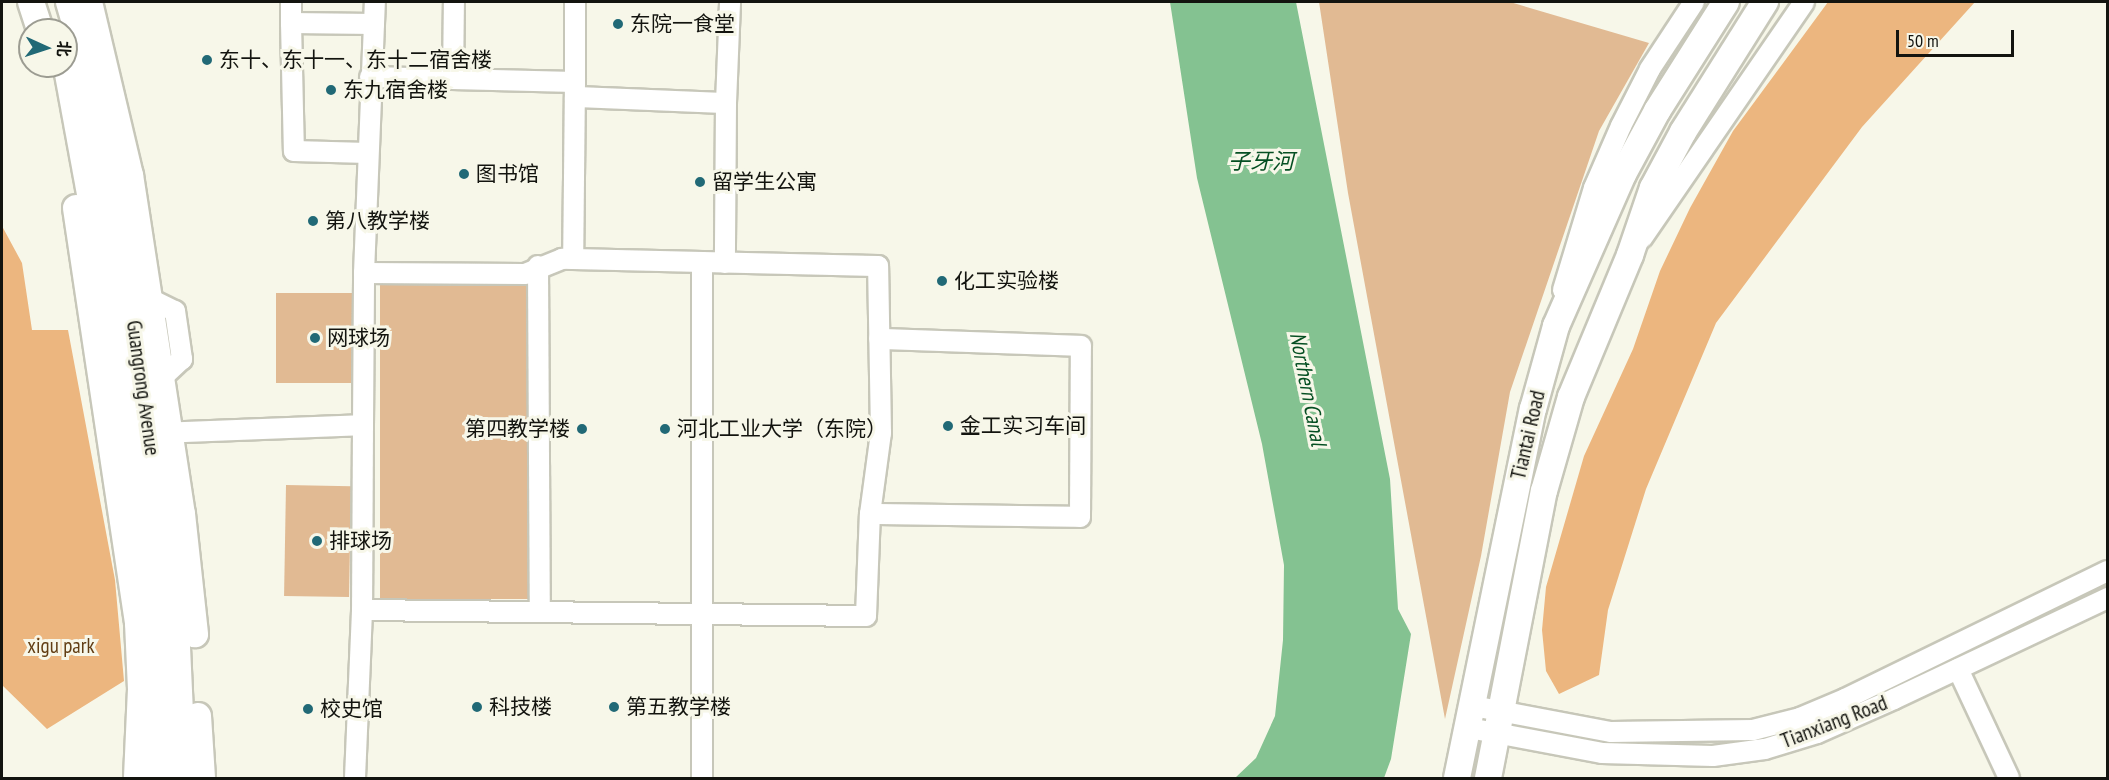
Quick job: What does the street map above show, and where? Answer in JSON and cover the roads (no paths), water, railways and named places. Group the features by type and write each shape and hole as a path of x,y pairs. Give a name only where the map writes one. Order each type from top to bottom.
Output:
{"main road":[{"path":"31,2 36,18"},
{"path":"50,2 54,18"},
{"name":"Guangrong Avenue","path":"69,2 88,67 152,387 140,434 154,591 160,778"},
{"path":"89,2 130,175 148,298 152,387"},
{"name":"Tiantai Road","path":"1457,778 1528,430 1556,326 1623,174 1657,111 1726,2"},
{"path":"1683,132 1766,2"},
{"path":"1683,132 1779,2"},
{"path":"54,78 140,434 189,574 202,778"},
{"name":"Guangrong Avenue","path":"69,78 176,625 183,778"},
{"name":"Tiantai Road","path":"1488,778 1544,491 1560,432 1630,255 1653,188 1683,132"},
{"path":"137,778 141,700 138,622 140,434"}],"street":[{"path":"291,2 294,152 368,153"},
{"path":"355,778 362,610 364,273 370,77 375,2"},
{"path":"453,79 454,2"},
{"path":"573,259 574,2"},
{"path":"725,263 726,103 730,2"},
{"path":"1556,326 1565,280 1594,188 1650,69 1694,2"},
{"path":"1630,255 1804,2"},
{"path":"291,23 374,24"},
{"path":"370,77 453,79 726,103"},
{"path":"362,610 540,610 866,616 870,514 881,433 878,266 573,259 538,266 525,274 364,273"},
{"path":"702,262 702,778"},
{"path":"538,266 540,610"},
{"path":"870,514 1080,517 1081,346 879,339"},
{"path":"140,434 363,425"},
{"name":"Tianxiang Road","path":"1500,724 1611,732 1753,730 1800,718 1845,699 2108,571"},
{"name":"Tianxiang Road","path":"1471,717 1602,753 1713,756 1755,750 1817,733 2108,598"},
{"path":"1958,669 2009,778"}],"water":[{"name":"子牙河","path":"1170,2 1296,2 1390,479 1398,609 1411,634 1391,759 1384,778 1235,778 1256,758 1275,716 1283,640 1284,565 1262,444 1197,178"}],"place":[{"name":"东院一食堂","path":"618,24"},
{"name":"东十、东十一、东十二宿舍楼","path":"207,60"},
{"name":"东九宿舍楼","path":"331,90"},
{"name":"图书馆","path":"464,174"},
{"name":"留学生公寓","path":"700,182"},
{"name":"第八教学楼","path":"313,221"},
{"name":"化工实验楼","path":"942,281"},
{"name":"网球场","path":"315,338"},
{"name":"金工实习车间","path":"948,426"},
{"name":"第四教学楼","path":"582,429"},
{"name":"河北工业大学（东院）","path":"665,429"},
{"name":"排球场","path":"317,541"},
{"name":"科技楼","path":"477,707"},
{"name":"第五教学楼","path":"614,707"},
{"name":"校史馆","path":"308,709"}],"water label":[{"name":"Northern Canal","path":"1308,389"}],"park label":[{"name":"xigu park","path":"61,646"}]}
